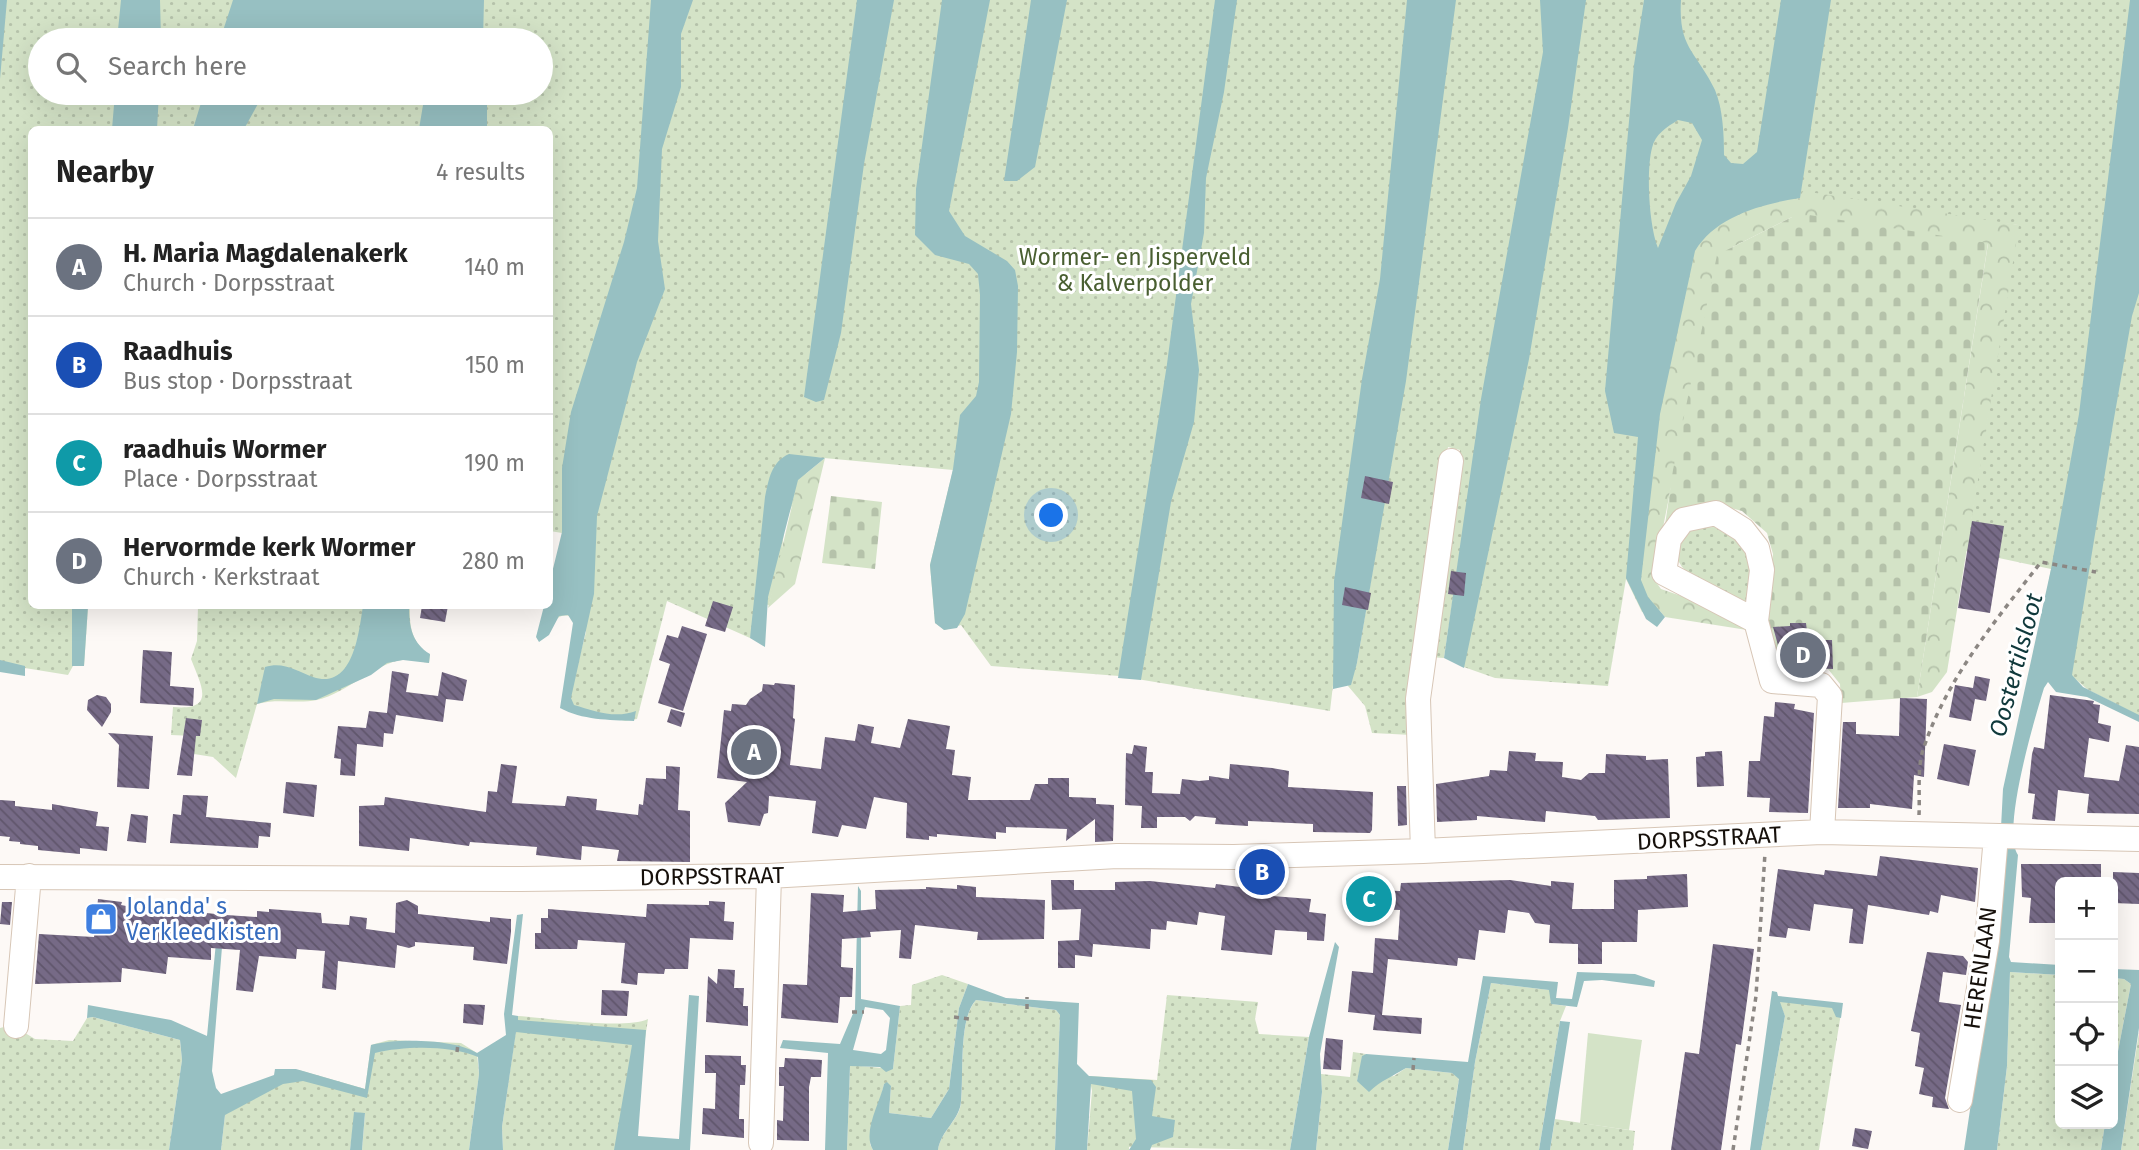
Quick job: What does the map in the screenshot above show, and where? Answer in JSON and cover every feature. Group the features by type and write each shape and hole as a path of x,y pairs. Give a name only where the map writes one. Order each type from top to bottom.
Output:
{"street":[{"path":"1423,851 1418,699 1451,461"},
{"path":"1756,621 1664,573 1669,539 1683,520 1716,513 1743,530 1757,548 1762,570 1756,621 1772,681 1821,684 1830,695 1822,832"},
{"name":"DORPSSTRAAT","path":"0,877 429,879 769,876 1117,856 1234,857 1423,851 1822,832 2139,839"},
{"name":"HERENLAAN","path":"1960,1100 2004,836"},
{"path":"16,1026 29,876"},
{"path":"761,1143 769,876"}],"path":[{"path":"1918,834 1922,752 1947,695 1987,630 2041,562 2096,572"},
{"path":"1733,1150 1756,996 1765,834"},
{"path":"1027,997 1027,1009"},
{"path":"852,1012 864,1012"},
{"path":"954,1017 969,1019"},
{"path":"457,1052 458,1044"},
{"path":"1413,1070 1414,1058"}],"green space":[{"name":"Wormer- en Jisperveld & Kalverpolder","path":"0,0 2139,0 2139,716 2087,689 2072,676 2034,663 2051,569 1966,551 2018,225 1800,198 1740,215 1641,580 1663,616 1642,612 1626,579 1608,686 1495,678 1461,666 1498,439 1477,436 1444,658 1429,657 1460,450 1448,447 1410,701 1412,735 1372,733 1365,706 1348,686 1357,663 1387,485 1333,685 1330,711 1119,676 991,666 961,625 945,630 935,623 930,565 953,470 813,457 785,522 781,559 769,605 762,604 750,638 667,601 637,719 625,721 567,704 586,632 571,617 562,616 553,622 562,533 553,532 553,126 28,126 28,609 88,609 84,666 73,666 68,675 0,664"},
{"path":"1803,191 2019,225 1947,672 1932,692 1917,697 1988,244 1792,217 1717,255 1653,578 1661,589 1690,599 1747,630 1665,617 1648,597 1641,581 1660,414 1695,251 1704,239 1727,220 1756,208 1800,198"},
{"path":"1809,215 1988,243 1917,697 1841,703 1840,684 1828,669 1775,669 1766,606 1773,554 1767,533 1742,511 1708,502 1664,532 1673,470 1717,255 1792,217"},
{"path":"825,458 795,584 768,608 798,480"},
{"path":"831,496 882,502 875,569 822,563"},
{"path":"1715,527 1745,546 1751,579 1748,604 1705,585 1685,571 1679,562 1676,552 1679,535 1692,528"},
{"path":"198,609 410,609 415,640 430,655 429,663 405,660 392,662 317,700 257,704 236,778 213,757 194,754 194,736 171,735 173,707 196,705 201,700 199,678 191,659 197,641"},
{"path":"2010,972 2055,975 2055,1129 2104,1129 2101,1150 1997,1150 2007,1066"},
{"path":"942,975 968,984 959,1008 949,1089 931,1118 889,1113 891,1086 884,1084 870,1144 873,1150 847,1150 850,1065 893,1069 900,1006 911,1005 912,985"},
{"path":"2118,978 2131,984 2118,1051"},
{"path":"1491,983 1550,990 1552,1004 1566,1006 1560,1021 1539,1150 1463,1150 1475,1062"},
{"path":"1167,995 1258,1002 1255,1019 1259,1034 1309,1037 1290,1150 1129,1147 1129,1150 1087,1150 1092,1091 1089,1076 1157,1080"},
{"path":"1777,996 1842,1007 1819,1150 1761,1150 1785,1016"},
{"path":"976,1000 1056,1010 1060,1015 1055,1150 938,1150 960,1108 966,1020"},
{"path":"518,1016 604,1023 648,1019 628,1150 503,1150 502,1127"},
{"path":"93,1017 180,1040 182,1060 169,1150 0,1149 0,1028 12,1025 35,1039 73,1041 87,1018"},
{"path":"2139,1032 2139,1150 2121,1150"},
{"path":"1588,1033 1642,1040 1629,1130 1580,1123"},
{"path":"389,1040 461,1043 477,1053 479,1074 469,1150 362,1150 365,1114 355,1112 350,1150 221,1150 225,1115 218,1106 299,1070 365,1089 371,1045"},
{"path":"1353,1052 1366,1054 1363,1056 1357,1081 1394,1076 1406,1068 1452,1073 1459,1078 1448,1150 1316,1150 1322,1092 1321,1074 1350,1077"},
{"path":"1555,1119 1635,1131 1633,1150 1550,1150"}],"water":[{"path":"0,0 7,0 0,79"},
{"path":"121,0 160,0 161,28 118,28"},
{"path":"233,0 484,0 483,28 224,28"},
{"path":"651,0 693,0 681,34 681,87 662,149 658,241 665,289 637,362 597,516 594,594 571,698 574,705 605,713 636,711 634,721 586,717 560,708 573,623 568,615 559,616 549,635 539,642 536,637 543,609 553,609 553,569 562,532 562,468 571,412 624,242 637,188"},
{"path":"857,0 894,0 864,164 841,333 824,400 816,402 804,397"},
{"path":"942,0 990,0 949,211 965,236 1007,261 1015,270 1018,286 1017,352 1011,414 965,614 957,628 944,630 935,623 930,565 953,469 960,415 976,396 979,382 980,295 978,274 969,264 935,255 915,235 916,189"},
{"path":"1031,0 1067,0 1035,167 1017,181 1004,181"},
{"path":"1215,0 1237,0 1224,92 1206,178 1204,233 1191,304 1199,370 1194,422 1171,502 1141,680 1118,678 1167,364"},
{"path":"1407,0 1456,0 1406,381 1357,663 1351,685 1333,689 1334,581 1362,379 1380,279"},
{"path":"1540,0 1586,0 1568,128 1529,359 1464,668 1444,658 1481,399 1543,52"},
{"path":"1644,0 1681,0 1686,40 1718,97 1724,155 1731,163 1743,164 1757,152 1781,0 1831,0 1800,198 1756,208 1727,220 1704,239 1695,251 1660,414 1641,580 1648,597 1665,617 1657,627 1646,619 1626,578 1638,437 1614,433 1605,391 1634,65","holes":["1678,120 1692,123 1702,140 1691,176 1676,203 1658,248 1649,198 1652,148 1659,135"]},
{"path":"2130,0 2139,0 2139,293 2132,316 2113,424 2072,675 2083,687 2139,715 2139,722 2087,697 2056,692 2048,682 2044,688 2016,799 2014,842 2018,855 2009,957 2011,962 2055,965 2055,975 2010,972 2007,1066 1997,1150 1964,1150 1995,943 2003,789 2051,569 2079,414"},
{"path":"114,105 158,105 157,126 112,126"},
{"path":"200,105 257,105 246,126 194,126"},
{"path":"423,105 487,105 487,126 420,126"},
{"path":"789,454 825,458 798,480 768,597 765,647 750,638 765,497 775,466"},
{"path":"72,609 88,609 84,666 72,666"},
{"path":"362,609 409,609 415,640 430,654 429,663 403,660 387,663 371,675 316,700 274,699 257,704 265,667 284,666 313,677 327,679 338,675 352,656"},
{"path":"0,660 25,666 25,676 0,672"},
{"path":"858,886 861,891 861,999 900,1006 893,1069 886,1072 880,1067 850,1066 847,1150 825,1150 828,1053 780,1048 783,1040 840,1044 855,1009","holes":["865,1007 883,1010 890,1018 886,1050 881,1054 853,1050"]},
{"path":"225,910 212,1071 216,1088 221,1094 274,1075 275,1069 296,1069 365,1089 371,1045 382,1043 440,1042 477,1053 506,1035 504,1014 517,915 523,914 512,1015 518,1016 518,1020 646,1030 638,1136 679,1139 689,995 699,996 690,1150 614,1150 632,1045 516,1032 502,1127 503,1150 469,1150 479,1074 478,1057 454,1050 427,1048 375,1053 367,1098 303,1081 283,1084 225,1115 221,1150 169,1150 182,1060 180,1040 93,1017 87,1018 88,1005 171,1020 207,1036 219,911"},
{"path":"1335,942 1339,947 1320,1054 1322,1092 1316,1150 1290,1150 1309,1037"},
{"path":"2118,969 2139,970 2139,1028 2121,1150 2101,1150 2104,1129 2118,1129 2118,1051 2131,984 2118,978"},
{"path":"1577,972 1635,974 1655,981 1654,987 1602,980 1584,981 1577,1007 1551,1004 1549,990 1491,983 1475,1062 1463,1150 1448,1150 1459,1079 1452,1073 1406,1068 1369,1092 1357,1081 1362,1056 1366,1054 1468,1062 1483,976 1558,982 1556,998 1572,999"},
{"path":"968,984 1006,998 1079,1003 1077,1064 1089,1076 1151,1080 1156,1087 1152,1116 1175,1120 1173,1137 1152,1145 1150,1150 1129,1150 1136,1139 1132,1091 1091,1084 1087,1150 1055,1150 1060,1015 1056,1010 976,1000 966,1020 964,1033 960,1108 938,1150 873,1150 870,1143 871,1126 884,1084 887,1082 891,1086 889,1113 931,1118 949,1089 959,1008"},
{"path":"1772,991 1777,992 1778,996 1843,1003 1841,1018 1836,1017 1832,1008 1780,1002 1785,1016 1761,1150 1750,1150"},
{"path":"1560,1021 1570,1022 1550,1150 1539,1150"},
{"path":"354,1112 365,1113 362,1150 350,1150"}],"building":[{"path":"1365,476 1393,482 1389,504 1361,498"},
{"path":"1972,521 2004,526 1990,613 1958,608"},
{"path":"1451,571 1466,573 1464,596 1448,594"},
{"path":"1345,587 1371,593 1368,610 1342,605"},
{"path":"713,601 733,607 725,632 705,626"},
{"path":"422,609 447,609 445,622 420,618"},
{"path":"1790,623 1806,623 1808,640 1832,640 1833,669 1784,667 1773,627 1790,626"},
{"path":"682,626 707,634 683,711 658,703 670,664 659,660 667,635 678,638"},
{"path":"143,650 172,652 170,686 194,688 193,706 140,703"},
{"path":"392,671 409,674 406,692 438,696 442,672 467,680 463,701 446,699 443,722 396,715 393,734 384,733 383,747 357,744 355,776 340,775 341,759 334,758 338,726 366,728 369,711 387,713"},
{"path":"1975,676 1990,679 1986,701 1975,699 1971,721 1949,717 1955,685 1973,688"},
{"path":"763,684 795,685 795,719 790,765 821,769 825,737 855,741 858,724 874,727 871,743 900,748 908,719 950,726 946,749 955,750 952,775 971,777 968,800 1030,800 1035,784 1048,784 1048,778 1069,778 1069,797 1096,798 1096,804 1114,805 1113,841 1095,842 1095,819 1066,841 1067,829 1006,827 1006,833 996,832 996,839 937,834 937,837 929,836 929,840 906,838 907,803 874,797 866,829 842,825 838,837 812,833 816,801 769,796 768,813 764,814 760,826 728,822 725,803 747,782 717,778 724,710 731,711 732,704 746,705 762,691"},
{"path":"97,695 106,697 111,704 111,712 102,727 87,710 88,700"},
{"path":"2050,695 2094,701 2093,704 2100,705 2098,723 2111,726 2109,742 2089,738 2084,777 2119,781 2126,745 2139,747 2139,814 2087,813 2089,794 2058,790 2055,821 2032,819 2035,794 2028,793 2032,754 2034,747 2044,749"},
{"path":"1900,698 1927,699 1924,777 1914,775 1912,809 1870,804 1870,808 1838,808 1843,722 1856,722 1856,734 1899,736"},
{"path":"1775,702 1795,704 1794,709 1814,713 1808,813 1769,812 1770,798 1747,797 1749,761 1760,761 1764,716 1774,717"},
{"path":"671,709 685,713 681,727 667,722"},
{"path":"186,718 202,720 200,736 196,736 192,776 177,775"},
{"path":"108,733 153,736 149,789 117,787 119,745"},
{"path":"1944,744 1976,750 1969,786 1937,779"},
{"path":"1134,745 1147,747 1145,772 1153,772 1152,793 1180,794 1182,779 1209,780 1209,776 1229,779 1230,764 1272,768 1289,771 1288,787 1373,792 1372,830 1370,833 1313,832 1313,824 1248,821 1248,826 1215,824 1216,818 1195,816 1190,821 1185,817 1157,817 1157,828 1141,828 1142,806 1125,805 1126,753 1132,754"},
{"path":"1509,751 1536,753 1535,761 1563,762 1562,777 1581,780 1589,773 1605,773 1606,754 1646,756 1646,760 1668,759 1670,818 1598,820 1595,816 1546,811 1545,822 1477,816 1477,820 1437,822 1436,784 1489,776 1490,770 1507,771"},
{"path":"1722,751 1724,786 1697,787 1696,757 1705,756 1705,752"},
{"path":"501,764 517,766 512,803 565,806 567,796 597,799 596,810 638,815 639,804 643,805 646,778 666,779 666,766 680,767 678,810 690,811 690,862 617,861 619,850 582,846 581,860 536,855 537,847 470,842 469,846 410,838 409,851 359,846 359,806 384,805 385,797 486,812 488,791 497,792"},
{"path":"286,782 317,785 314,817 283,813"},
{"path":"1397,786 1406,786 1407,825 1398,826"},
{"path":"183,795 208,796 206,817 271,823 270,837 259,836 258,848 170,843 173,814 181,815"},
{"path":"0,800 15,801 15,806 52,810 52,804 98,812 96,826 109,827 107,851 80,848 80,854 38,850 38,846 9,841 10,837 0,836"},
{"path":"131,814 148,816 146,843 127,841"},
{"path":"1880,856 1978,868 1975,902 1941,895 1938,913 1930,911 1929,915 1868,905 1863,944 1849,943 1853,909 1814,904 1810,931 1788,928 1786,938 1769,936 1778,869 1824,875 1825,870 1877,876"},
{"path":"2021,864 2101,864 2101,877 2055,877 2055,923 2029,923 2031,898 2022,897"},
{"path":"2113,872 2139,873 2139,904 2118,903 2118,877 2113,877"},
{"path":"1687,874 1688,907 1638,910 1637,942 1602,942 1602,964 1578,964 1578,944 1549,943 1550,925 1535,923 1529,913 1508,910 1505,933 1479,930 1475,960 1458,958 1457,966 1388,959 1382,1015 1422,1018 1421,1034 1373,1030 1375,1015 1348,1012 1352,971 1373,973 1375,938 1398,940 1400,910 1345,908 1346,889 1400,891 1401,883 1510,880 1551,886 1551,881 1574,883 1572,909 1614,909 1614,880"},
{"path":"1051,880 1074,880 1074,890 1115,890 1115,882 1150,881 1215,888 1216,884 1273,891 1272,896 1311,899 1309,912 1326,914 1324,941 1307,940 1307,932 1275,930 1272,955 1221,950 1225,916 1199,912 1197,925 1167,921 1166,930 1151,929 1150,949 1093,944 1092,957 1075,955 1075,968 1058,968 1058,941 1079,940 1081,909 1052,910"},
{"path":"957,885 976,887 976,897 1045,900 1044,939 977,940 978,932 915,925 911,959 899,958 901,930 870,932 871,937 842,939 841,967 853,968 852,997 840,997 838,1023 781,1018 783,984 807,985 811,893 844,895 843,912 876,909 875,890 926,887 957,889"},
{"path":"98,899 154,910 155,903 186,908 186,911 257,917 257,911 269,912 269,909 321,913 322,923 349,925 350,916 367,918 366,929 395,933 396,903 407,900 418,906 418,914 490,922 490,917 511,919 511,932 507,964 473,960 474,947 415,942 415,946 409,948 397,945 395,968 338,961 336,990 322,988 325,951 297,949 296,959 259,956 253,992 236,990 240,950 211,948 211,960 168,957 166,974 122,968 121,982 35,984 39,934 94,937"},
{"path":"709,901 725,902 724,921 734,922 733,940 690,938 688,969 665,969 664,974 638,973 637,985 621,983 625,943 578,940 577,949 535,949 535,933 541,933 541,918 548,918 548,909 646,917 647,904 709,905"},
{"path":"2,902 12,902 10,925 0,924"},
{"path":"1713,944 1754,949 1741,1045 1736,1044 1721,1150 1671,1150 1685,1052 1699,1054"},
{"path":"1927,952 1963,956 1968,962 1966,975 1943,972 1939,1002 1961,1005 1945,1098 1949,1109 1932,1107 1933,1097 1919,1094 1924,1068 1915,1066 1920,1033 1911,1031"},
{"path":"718,969 735,970 734,988 744,988 743,1006 748,1006 748,1026 706,1022 708,976 717,984"},
{"path":"602,990 629,991 627,1016 601,1015"},
{"path":"464,1004 485,1005 483,1025 463,1023"},
{"path":"1326,1038 1343,1040 1341,1070 1323,1069"},
{"path":"705,1055 741,1056 741,1065 746,1065 745,1085 740,1085 739,1119 744,1119 744,1138 702,1134 703,1108 715,1109 716,1073 705,1073"},
{"path":"785,1058 822,1060 821,1077 811,1077 809,1087 809,1141 777,1140 777,1120 783,1121 784,1086 779,1086 779,1067 784,1067"},
{"path":"1855,1128 1872,1131 1868,1149 1852,1146"}],"place":[{"name":"Hervormde kerk Wormer","path":"1803,655"},
{"name":"H. Maria Magdalenakerk","path":"754,752"},
{"name":"Raadhuis","path":"1262,872"},
{"name":"raadhuis Wormer","path":"1369,899"},
{"name":"Jolanda' s Verkleedkisten","path":"101,919"}],"water label":[{"name":"Oostertilsloot","path":"2016,665"}]}
